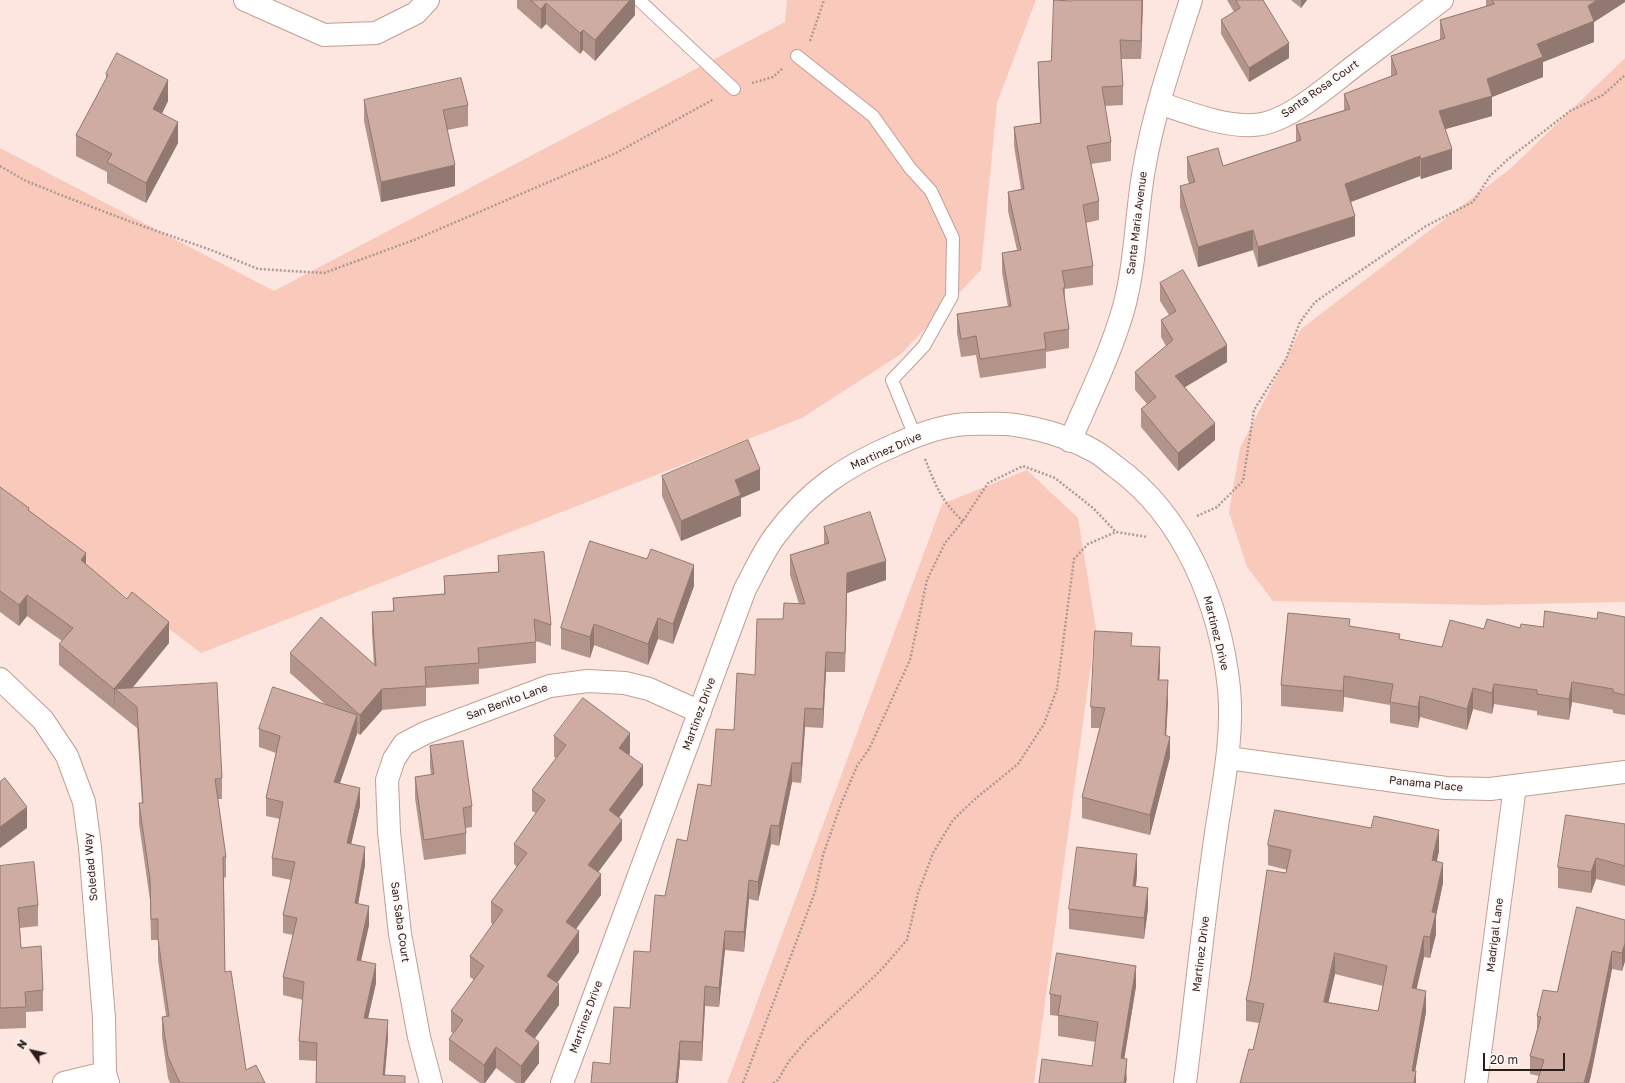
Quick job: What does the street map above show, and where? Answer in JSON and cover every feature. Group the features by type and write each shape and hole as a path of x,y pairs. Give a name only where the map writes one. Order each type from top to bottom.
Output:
{"street":[{"path":"244,0 324,35 376,33 416,13 428,0"},
{"name":"Santa Maria Avenue","path":"1070,441 1110,351 1124,307 1132,269 1143,171 1159,102 1191,0"},
{"name":"Santa Rosa Court","path":"1159,102 1210,119 1240,125 1253,126 1268,123 1304,103 1442,0"},
{"name":"Martinez Drive","path":"562,1083 745,589 774,537 811,494 844,470 915,436 962,424 1014,425 1055,435 1095,451 1135,480 1165,516 1192,558 1210,600 1220,638 1229,688 1228,758 1214,847 1186,1083"},
{"name":"Soledad Way","path":"0,679 43,720 67,756 84,802 90,847 103,1010 106,1078"},
{"name":"San Benito Lane","path":"394,759 404,744 425,733 550,686 588,681 625,683 649,690 700,712"},
{"name":"Panama Place","path":"1228,758 1446,788 1490,789 1625,772"},
{"name":"San Saba Court","path":"394,759 387,780 389,832 400,934 419,1037 431,1083"},
{"name":"Madrigal Lane","path":"1476,1083 1515,786"},
{"path":"64,1083 106,1078"}],"lane":[{"path":"638,0 734,88"},
{"path":"797,56 873,116 910,168 931,191 953,238 952,296 924,346 892,380 915,436"}],"path":[{"path":"0,166 26,181 258,269 324,273 414,240 616,153 734,88 772,78 809,45 824,0"},
{"path":"773,1083 778,1080 789,1061 807,1040 879,972 907,940 918,893 933,853 953,820 975,799 1018,764 1044,724 1057,689 1074,558 1088,544 1116,532 1148,537 1217,507 1243,481 1254,410 1286,359 1300,322 1315,302 1426,226 1473,202 1490,176 1512,155 1570,111 1603,95 1625,75"},
{"path":"915,436 942,498 949,508 963,521"},
{"path":"743,1083 816,892 823,855 841,804 857,766 869,749 910,660 927,580 945,543 963,521 988,483 1023,466 1055,478 1093,508 1116,532"}],"shaded area":[{"path":"787,0 1036,0 997,103 981,270 901,354 802,418 201,653 0,502 0,148 274,291 785,22"},
{"path":"1625,58 1625,602 1485,605 1273,601 1247,567 1229,512 1240,448 1301,329 1510,169"},
{"path":"1027,470 1078,518 1096,628 1034,1083 727,1083 942,504"}],"building":[{"path":"531,0 630,0 595,40 583,30 580,33 546,3 541,9"},
{"path":"1054,0 1142,0 1141,41 1120,40 1123,86 1102,87 1111,142 1087,146 1099,201 1083,205 1093,266 1062,271 1069,329 1044,333 1046,349 980,359 976,336 961,339 957,314 1011,306 1002,253 1021,250 1008,192 1024,189 1014,127 1041,123 1038,62 1051,61"},
{"path":"1236,0 1263,0 1289,43 1249,68 1221,20 1240,8"},
{"path":"1492,0 1597,0 1588,6 1594,21 1537,44 1543,57 1487,79 1492,96 1439,111 1452,149 1421,159 1420,156 1345,184 1355,216 1258,247 1253,230 1198,247 1180,186 1195,182 1187,157 1218,148 1223,166 1301,140 1296,125 1350,109 1344,94 1397,74 1391,56 1445,38 1440,20 1494,4"},
{"path":"117,53 168,80 153,109 178,122 146,183 107,162 112,154 76,135 108,75 106,74"},
{"path":"461,78 468,105 443,110 455,165 381,182 364,100"},
{"path":"1183,270 1227,345 1175,376 1215,423 1178,453 1141,409 1156,397 1135,372 1173,340 1161,320 1176,311 1160,283"},
{"path":"748,440 760,469 735,480 741,495 681,521 662,476"},
{"path":"0,487 86,553 81,560 127,599 132,592 169,622 114,689 59,644 73,628 27,595 19,605 0,591"},
{"path":"870,512 886,561 847,573 845,653 826,652 823,709 805,708 801,763 792,763 779,826 771,825 758,882 749,880 744,932 725,931 719,988 705,986 702,1042 680,1041 676,1083 591,1083 593,1062 610,1064 614,1007 630,1008 634,951 650,952 655,895 665,896 677,839 687,841 698,784 711,786 716,729 734,730 737,673 755,675 757,619 783,619 784,603 805,604 790,555 829,543 824,527"},
{"path":"590,541 647,559 651,549 694,565 673,624 658,618 648,644 594,624 590,637 561,628"},
{"path":"544,552 551,625 534,619 536,642 478,648 479,663 425,667 426,686 382,689 360,715 290,653 321,617 376,666 372,612 394,611 393,598 445,594 444,576 499,572 498,556"},
{"path":"1545,611 1597,619 1598,612 1625,617 1625,695 1613,692 1613,689 1572,682 1569,699 1537,694 1537,690 1494,684 1492,693 1473,688 1467,709 1420,696 1418,707 1390,702 1393,684 1344,676 1343,691 1281,685 1288,613 1350,619 1349,626 1400,634 1399,639 1442,647 1450,620 1484,629 1487,619 1520,628 1521,624 1543,627"},
{"path":"1095,631 1132,633 1131,646 1160,647 1158,680 1168,680 1165,735 1170,737 1150,815 1082,797 1105,708 1091,707"},
{"path":"217,683 222,778 215,779 226,857 223,857 225,972 231,971 246,1070 256,1065 265,1083 180,1083 168,1057 162,1017 169,1016 158,939 158,919 151,919 150,879 139,803 143,803 137,707 115,689"},
{"path":"273,687 357,715 334,782 360,788 347,843 365,847 355,903 369,906 357,960 376,964 364,1018 388,1020 383,1075 405,1076 405,1083 316,1083 317,1043 299,1041 304,982 283,977 297,918 283,915 295,862 272,858 283,802 266,798 280,736 259,729"},
{"path":"583,698 630,733 619,748 643,765 609,810 622,820 588,865 601,874 566,922 579,931 547,976 559,984 525,1031 539,1042 521,1066 496,1047 484,1065 449,1039 463,1020 451,1011 484,966 470,956 503,910 491,902 527,853 514,844 545,800 532,790 566,745 554,736"},
{"path":"463,741 472,806 463,808 466,833 424,840 415,777 434,774 430,746"},
{"path":"5,778 27,807 0,827 0,782"},
{"path":"1275,810 1371,828 1374,816 1439,830 1432,860 1443,863 1432,912 1436,913 1430,937 1424,936 1412,988 1426,991 1412,1071 1416,1071 1414,1083 1240,1083 1249,1049 1253,1050 1264,1004 1246,1000 1251,977 1267,870 1286,873 1291,850 1268,845","holes":["1335,953 1387,966 1378,1011 1324,1002"]},
{"path":"1566,815 1625,824 1625,866 1596,858 1591,872 1558,867"},
{"path":"1077,847 1137,854 1133,886 1148,888 1144,918 1069,909"},
{"path":"34,862 38,905 18,908 21,948 41,946 43,990 25,992 26,1007 0,1008 0,866"},
{"path":"1577,907 1625,920 1625,943 1622,953 1612,951 1591,1057 1584,1083 1537,1083 1544,1060 1530,1056 1541,1017 1537,1016 1543,990 1557,992"},
{"path":"1057,953 1136,966 1121,1058 1127,1059 1124,1083 1039,1083 1042,1059 1092,1066 1098,1022 1058,1015 1061,996 1050,994"}]}
